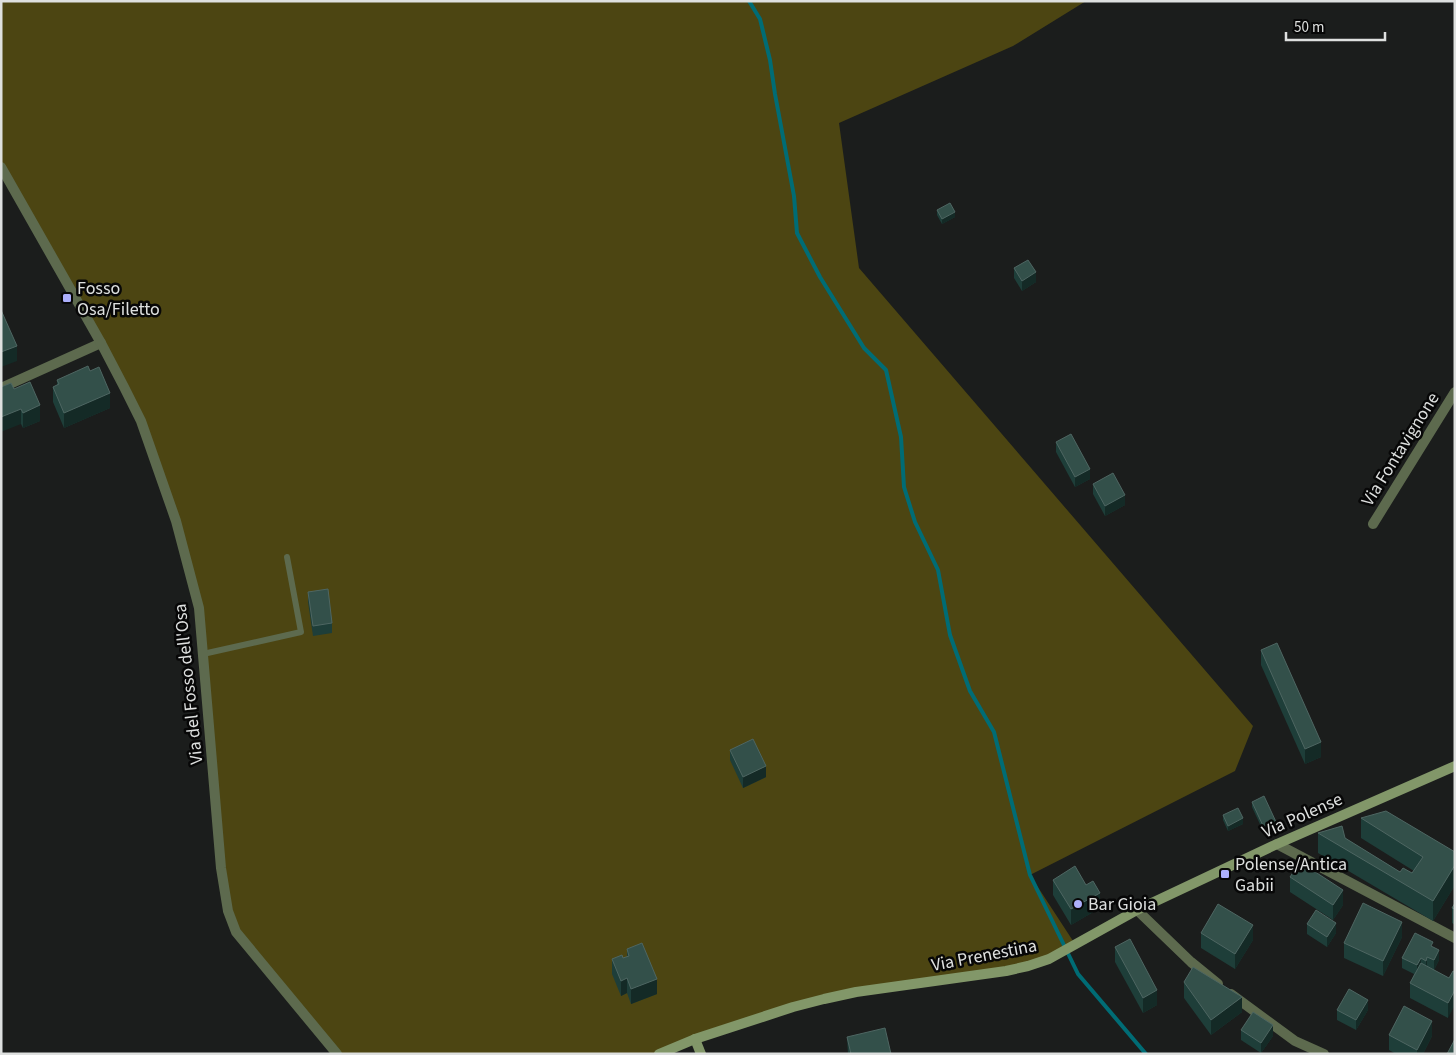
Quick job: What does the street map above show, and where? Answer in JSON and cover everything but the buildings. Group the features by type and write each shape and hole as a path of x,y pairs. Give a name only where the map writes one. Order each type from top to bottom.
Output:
{"main road":[{"name":"Via Polense","path":"1137,910 1277,844 1455,766"},
{"name":"Via Prenestina","path":"659,1054 695,1039 793,1007 824,999 856,992 1006,971 1028,966 1049,959 1137,910"},
{"path":"695,1039 701,1054"}],"street":[{"name":"Via del Fosso dell'Osa","path":"1,167 101,343 141,421 176,521 199,608 221,868 228,911 236,932 337,1054"},
{"path":"1,388 101,343"},
{"name":"Via Fontavignone","path":"1373,524 1455,392"},
{"path":"1277,844 1455,938"},
{"path":"1137,910 1191,962 1215,982 1296,1041 1324,1054"}],"lane":[{"path":"203,654 301,632 287,557"}],"shaded area":[{"path":"1,1 1086,1 1013,46 839,123 859,268 1253,726 1235,771 1030,875 1075,944 1049,959 793,1007 662,1054 338,1054 258,959 228,911 199,608 141,421 1,166"}],"waterway":[{"path":"749,1 760,19 770,60 794,196 797,233 820,277 864,348 886,370 901,437 904,487 915,522 938,570 950,635 970,691 994,732 1030,875 1078,974 1146,1054"}],"place":[{"name":"Fosso Osa/Filetto","path":"67,298"},
{"name":"Polense/Antica Gabii","path":"1225,874"},
{"name":"Bar Gioia","path":"1078,904"}]}
